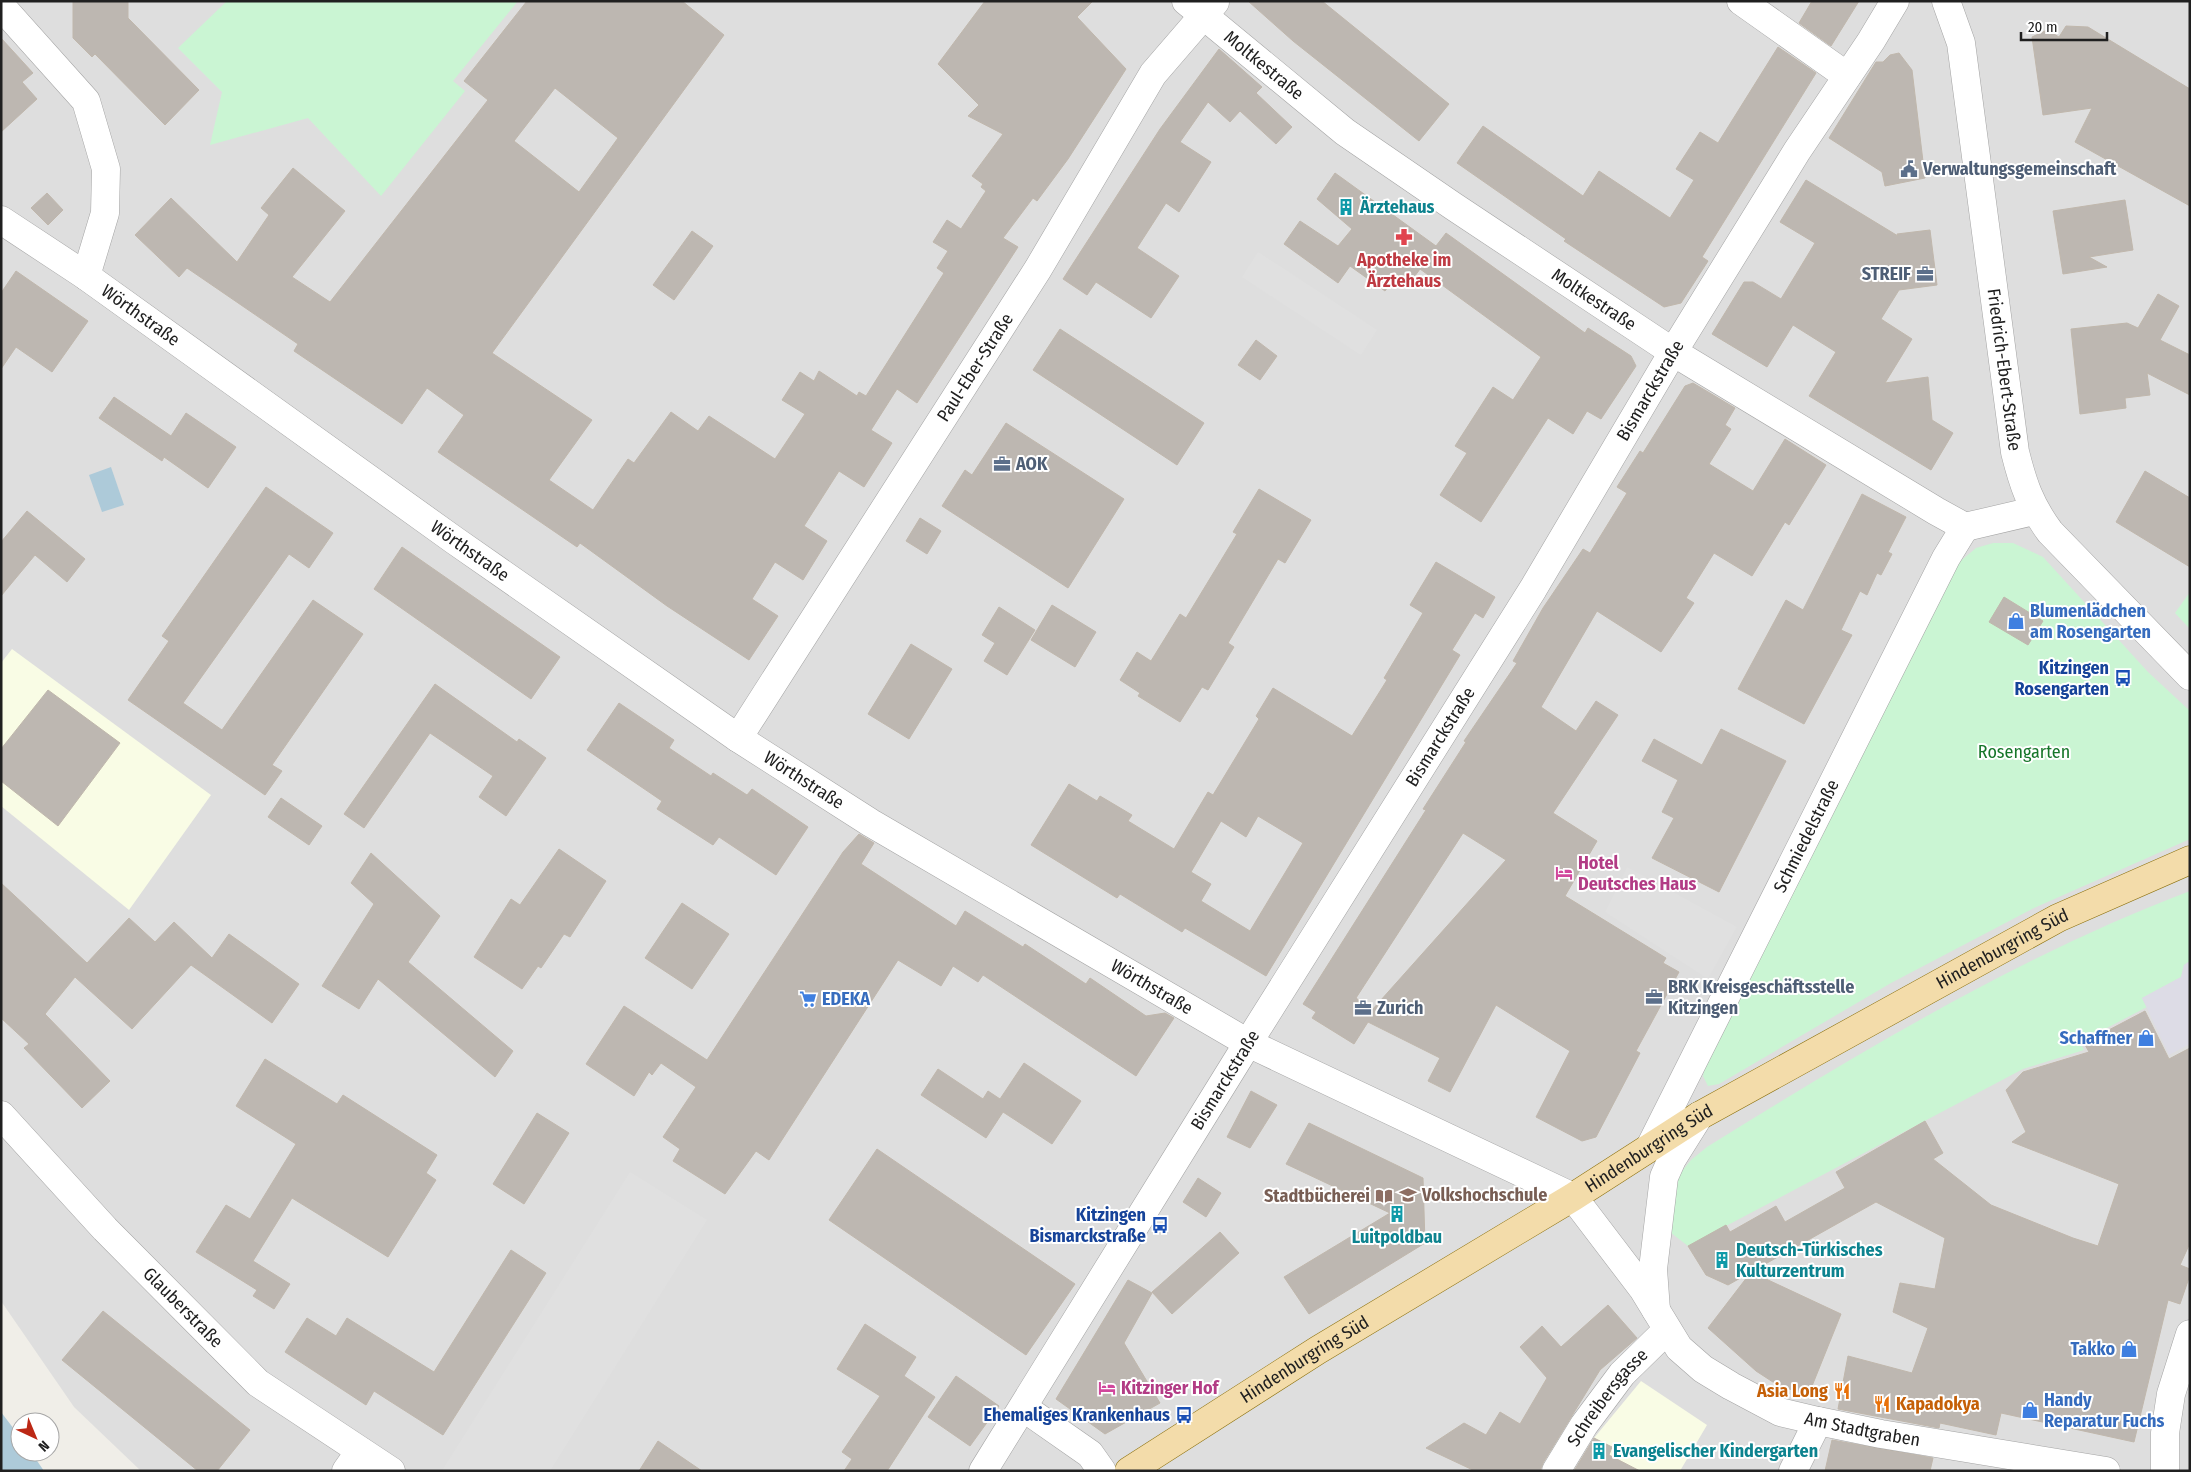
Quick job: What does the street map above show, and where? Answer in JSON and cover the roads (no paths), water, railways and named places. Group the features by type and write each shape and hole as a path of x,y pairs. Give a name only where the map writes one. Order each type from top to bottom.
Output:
{"main road":[{"name":"Hindenburgring Süd","path":"1129,1471 1318,1350 1573,1198 1699,1116 2058,918 2190,860"}],"street":[{"path":"1741,1 1847,76"},
{"name":"Bismarckstraße","path":"983,1471 1024,1408 1248,1042 1533,589 1673,352 1895,1"},
{"name":"Friedrich-Ebert-Straße","path":"1946,1 1961,43 2015,452 2023,485 2034,511 2050,532 2190,676"},
{"name":"Wörthstraße","path":"1,6 86,101 106,169 104,213 86,276"},
{"name":"Moltkestraße","path":"1202,6 1346,132 1673,352 1965,527"},
{"name":"Paul-Eber-Straße","path":"738,738 1038,269 1153,74 1202,6"},
{"name":"Wörthstraße","path":"1,220 86,276 454,540 738,738 871,823 1248,1042 1573,1198"},
{"path":"1965,527 2034,511"},
{"name":"Schmiedelstraße","path":"1650,1147 1942,567 1965,527"},
{"name":"Glauberstraße","path":"1,1115 105,1229 258,1383 353,1461 391,1471"},
{"path":"1661,1321 1653,1269 1664,1177 1672,1159 1699,1116"},
{"name":"Am Stadtgraben","path":"1573,1198 1643,1289 1679,1348 1697,1364 1730,1386 1780,1412 1881,1434 2106,1471"},
{"name":"Schreibersgasse","path":"1556,1471 1584,1425 1661,1321"},
{"path":"2165,1471 2165,1433 2171,1394 2190,1334"},
{"path":"1024,1408 1090,1454 1102,1471"},
{"path":"1793,1471 1818,1421"}],"water":[{"path":"111,467 124,505 102,512 89,475"},
{"path":"1,1412 10,1424 10,1462 38,1462 44,1471 1,1471"}],"place":[{"name":"Verwaltungsgemeinschaft","path":"1909,169"},
{"name":"Ärztehaus","path":"1346,207"},
{"name":"Apotheke im Ärztehaus","path":"1404,237"},
{"name":"STREIF","path":"1925,274"},
{"name":"AOK","path":"1002,464"},
{"name":"Blumenlädchen am Rosengarten","path":"2016,621"},
{"name":"Kitzingen Rosengarten","path":"2123,678"},
{"name":"Hotel Deutsches Haus","path":"1564,873"},
{"name":"BRK Kreisgeschäftsstelle Kitzingen","path":"1654,997"},
{"name":"EDEKA","path":"808,999"},
{"name":"Zurich","path":"1363,1008"},
{"name":"Schaffner","path":"2146,1038"},
{"name":"Volkshochschule","path":"1408,1195"},
{"name":"Stadtbücherei","path":"1384,1196"},
{"name":"Luitpoldbau","path":"1397,1214"},
{"name":"Kitzingen Bismarckstraße","path":"1160,1225"},
{"name":"Deutsch-Türkisches Kulturzentrum","path":"1722,1260"},
{"name":"Takko","path":"2129,1349"},
{"name":"Kitzinger Hof","path":"1107,1388"},
{"name":"Asia Long","path":"1842,1391"},
{"name":"Kapadokya","path":"1882,1404"},
{"name":"Handy Reparatur Fuchs","path":"2030,1410"},
{"name":"Ehemaliges Krankenhaus","path":"1184,1415"},
{"name":"Evangelischer Kindergarten","path":"1599,1451"}],"park label":[{"name":"Rosengarten","path":"2024,752"}]}
